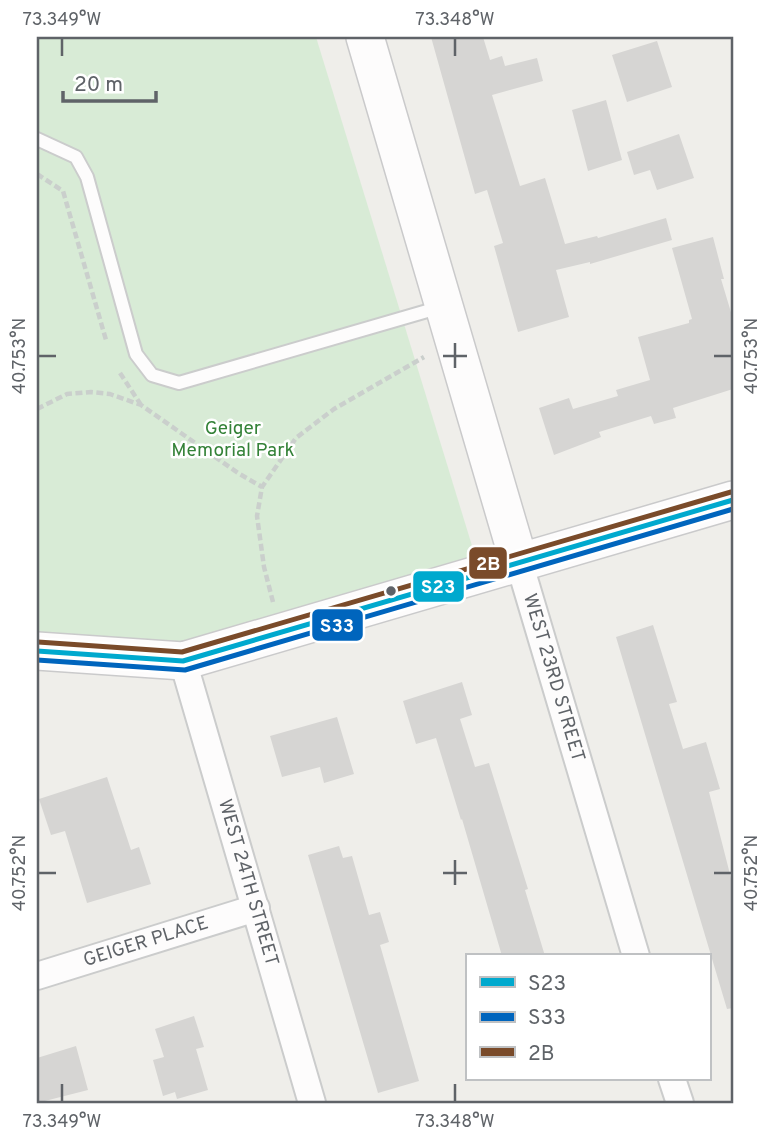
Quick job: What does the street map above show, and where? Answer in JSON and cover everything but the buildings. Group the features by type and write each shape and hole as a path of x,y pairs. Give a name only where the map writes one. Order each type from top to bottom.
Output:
{"street":[{"name":"WEST 23RD STREET","path":"365,37 635,954"},
{"path":"37,651 183,661 733,500"},
{"name":"WEST 24TH STREET","path":"183,661 312,1103"},
{"name":"GEIGER PLACE","path":"37,976 256,908"},
{"path":"673,1080 680,1103"}],"lane":[{"path":"37,139 76,156 88,177 136,354 152,375 179,383 449,323"}],"path":[{"path":"37,174 63,191 107,341"},
{"path":"281,633 264,567 257,516 262,487 296,438 449,323"},
{"path":"116,364 125,383 141,405"},
{"path":"37,409 67,394 110,394 141,405 238,474 262,487"}],"green space":[{"name":"Geiger Memorial Park","path":"37,37 316,37 481,575 183,661 37,645"}],"transit line":[{"name":"2B","path":"38,642 182,652 731,492"},
{"name":"S23","path":"37,651 183,661 733,500"},
{"name":"S33","path":"37,660 185,670 733,509"}]}
